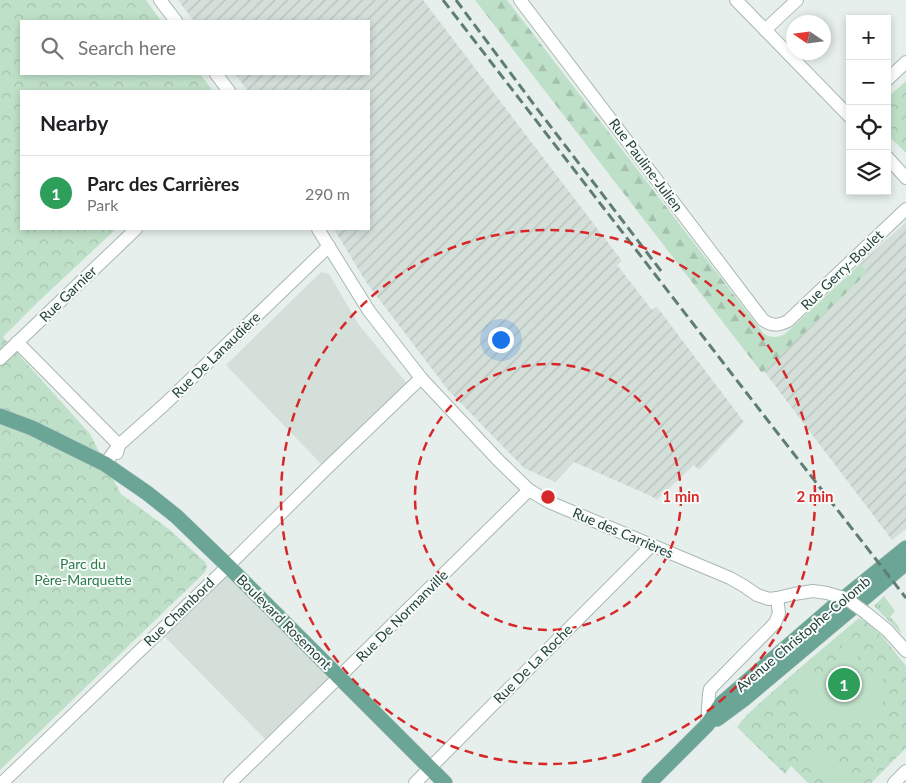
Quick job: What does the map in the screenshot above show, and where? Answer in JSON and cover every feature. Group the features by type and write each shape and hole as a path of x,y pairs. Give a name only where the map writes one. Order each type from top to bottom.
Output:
{"main road":[{"name":"Boulevard Rosemont","path":"0,416 32,428 109,467 176,516 445,783"},
{"name":"Avenue Christophe-Colomb","path":"650,783 707,725 722,703 832,607 906,548"},
{"name":"Avenue Christophe-Colomb","path":"707,725 744,699 906,563"}],"street":[{"path":"160,0 175,20"},
{"name":"Rue Pauline-Julien","path":"520,0 763,320 775,325"},
{"path":"736,0 846,112"},
{"path":"766,30 797,0"},
{"path":"891,76 906,62"},
{"path":"217,75 228,90"},
{"path":"891,161 906,178"},
{"name":"Rue Gerry-Boulet","path":"775,325 788,322 906,209"},
{"name":"Rue Garnier","path":"0,359 135,230"},
{"name":"Rue des Carrières","path":"319,230 369,311 421,378 529,490 549,502 730,578 757,595 769,599 813,591 846,599 887,630 906,651"},
{"name":"Rue De Lanaudière","path":"118,445 165,404 329,246"},
{"path":"18,342 118,445 109,467"},
{"name":"Rue Chambord","path":"2,783 421,378"},
{"name":"Rue De Normanville","path":"230,783 529,490"},
{"name":"Rue De La Roche","path":"415,783 652,545"},
{"name":"Avenue Christophe-Colomb","path":"707,725 710,689 775,623 779,613 777,598"},
{"path":"894,783 906,771"}],"shaded area":[{"path":"178,0 423,0 622,261 617,265 652,310 657,307 744,422 699,470 694,465 657,500 574,462 555,482 524,468 448,390 366,282 335,230 370,230 370,90 247,90 236,75 370,75 370,20 193,20"},
{"path":"906,222 906,529 892,540 764,371 860,264"},
{"path":"321,272 329,274 359,325 409,386 324,467 226,365"},
{"path":"230,568 339,676 270,744 162,634"}],"green space":[{"name":"Parc du Père-Marquette","path":"0,0 146,0 160,20 20,20 20,75 201,75 212,90 20,90 20,230 115,230 3,337 90,434 121,494 170,530 205,562 207,567 205,572 0,770"},
{"path":"475,0 507,0 764,334 774,337 785,334 860,264 868,272 762,373"},
{"path":"906,81 906,153 891,138 891,94"},
{"path":"884,596 895,611 890,617 897,624 902,634 874,606"},
{"path":"859,618 882,636 906,666 906,748 871,783 808,783 791,766 785,774 737,727 763,700"},
{"path":"845,638 853,640 853,649 859,655 855,662 847,660 838,663 834,654 841,649"},
{"path":"798,675 883,675 883,720 798,720"},
{"path":"818,749 851,783 835,783 809,758"}],"railway":[{"path":"443,0 906,598"},
{"path":"456,0 661,271"}],"place":[{"name":"Parc des Carrières","path":"844,684"}]}
